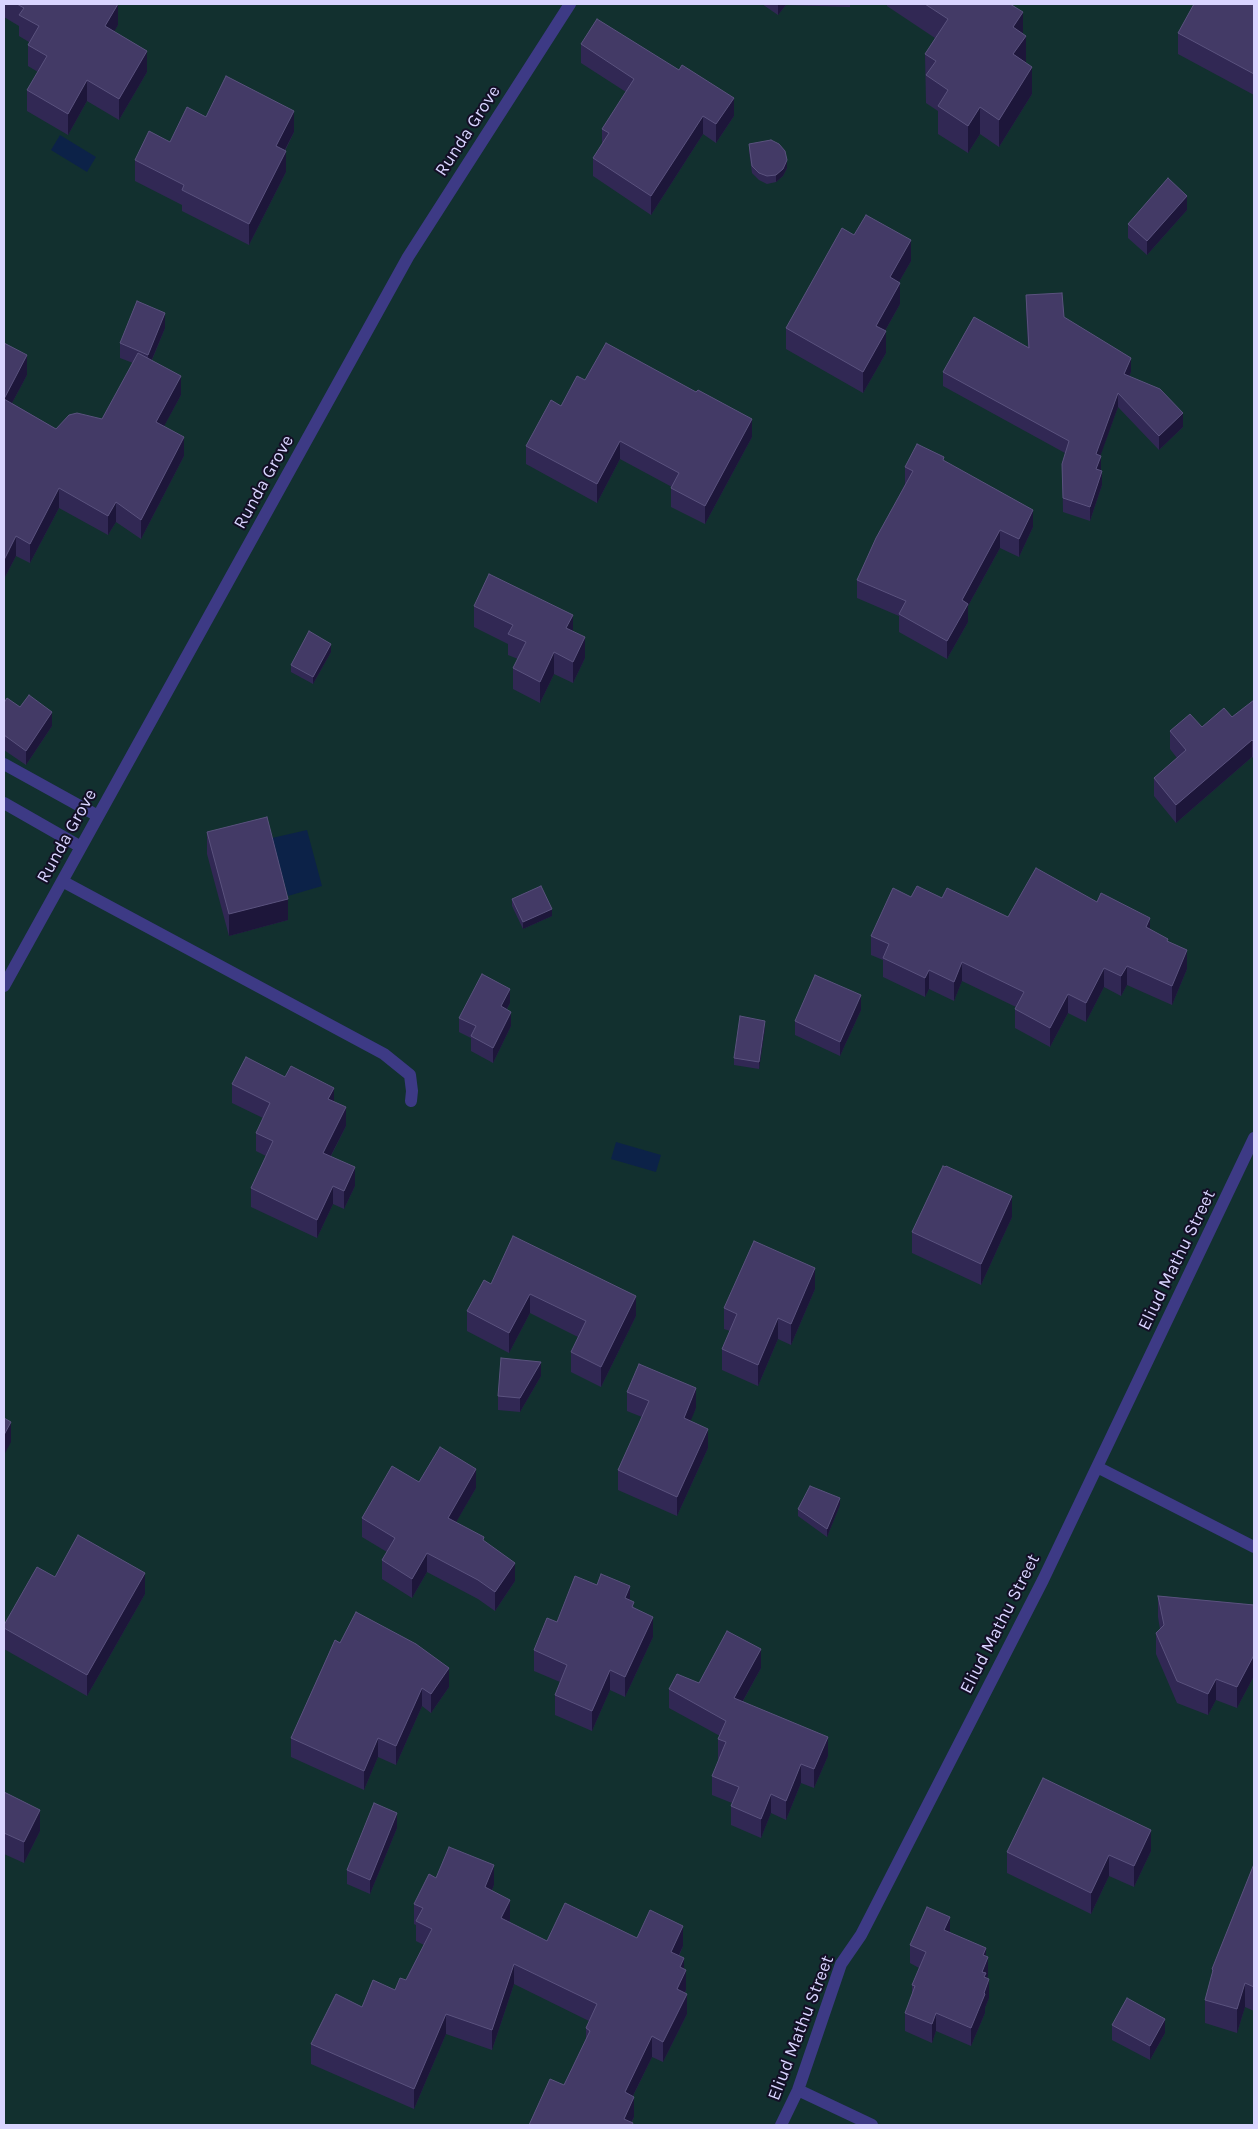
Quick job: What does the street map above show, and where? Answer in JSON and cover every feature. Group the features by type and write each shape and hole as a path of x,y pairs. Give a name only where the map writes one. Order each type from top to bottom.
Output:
{"street":[{"name":"Runda Grove","path":"4,986 408,257 570,4"},
{"path":"4,764 98,816"},
{"path":"4,804 81,847"},
{"path":"62,881 384,1054 410,1075 412,1091 410,1101"},
{"name":"Eliud Mathu Street","path":"781,2125 798,2090 841,1964 865,1926 1043,1580 1254,1138"},
{"path":"1097,1467 1254,1547"},
{"path":"798,2090 872,2125"}],"green space":[{"path":"4,4 1254,4 1254,2125 4,2125"}],"water":[{"path":"60,135 96,157 87,172 51,150"},
{"path":"307,830 322,886 288,896 272,838"},
{"path":"616,1142 661,1155 656,1172 611,1159"}],"building":[{"path":"17,4 118,4 105,26 147,51 119,99 87,80 68,114 27,90 47,56 28,45 39,26 19,15 24,8"},
{"path":"925,4 1010,4 1023,12 1013,27 1026,36 1013,54 1032,67 999,120 980,107 968,126 938,106 948,90 926,75 936,61 925,54 948,19"},
{"path":"1194,4 1254,4 1254,74 1178,33"},
{"path":"597,19 679,70 682,65 734,98 716,124 703,116 651,196 593,158 609,133 602,129 634,79 581,44"},
{"path":"226,76 294,111 276,146 286,151 249,224 182,190 184,185 135,160 149,131 170,142 187,107 206,117"},
{"path":"771,140 779,144 785,151 787,160 783,169 776,175 767,176 759,173 752,166 749,144"},
{"path":"1168,178 1187,196 1147,241 1128,224"},
{"path":"866,215 911,240 890,277 900,283 876,326 886,331 863,372 786,328 842,228 854,235"},
{"path":"1062,293 1064,317 1131,358 1124,374 1160,389 1183,413 1159,436 1118,393 1096,454 1101,456 1096,469 1102,471 1090,507 1063,498 1062,464 1069,441 943,372 974,317 1029,348 1026,295"},
{"path":"137,301 165,313 148,355 120,343"},
{"path":"4,343 27,355 4,399"},
{"path":"606,343 696,392 698,390 752,419 705,506 671,488 679,473 620,441 597,484 526,446 551,400 561,406 577,376 585,380"},
{"path":"138,353 181,376 156,422 184,437 141,520 116,502 108,516 59,488 30,544 16,536 4,560 4,399 56,429 69,415 77,413 102,419"},
{"path":"917,444 944,457 943,460 1033,510 1019,539 1000,530 962,600 968,604 947,641 899,614 906,601 857,580 876,538 913,471 905,467"},
{"path":"489,574 573,615 566,628 585,637 573,662 554,652 540,682 513,668 526,642 508,634 513,625 474,606"},
{"path":"309,631 331,644 313,677 291,665"},
{"path":"29,695 52,712 26,751 4,735 4,703 7,698 20,707"},
{"path":"1254,700 1254,742 1252,740 1176,805 1154,778 1186,750 1170,731 1190,714 1202,727 1224,708 1232,717"},
{"path":"267,817 288,899 229,914 207,832"},
{"path":"1036,868 1097,902 1101,893 1150,918 1146,927 1168,939 1167,941 1187,950 1172,986 1127,966 1121,976 1104,968 1086,1003 1068,994 1050,1028 1015,1009 1024,992 962,962 954,982 929,970 925,978 883,958 889,944 871,936 893,888 911,897 917,886 942,898 947,888 1008,917"},
{"path":"541,886 552,909 523,922 512,899"},
{"path":"482,974 510,989 501,1006 511,1012 493,1048 471,1036 476,1026 459,1018"},
{"path":"815,975 861,995 840,1042 795,1021"},
{"path":"740,1016 765,1021 759,1062 734,1058"},
{"path":"246,1057 285,1077 291,1066 334,1088 328,1099 346,1107 323,1153 355,1167 344,1191 333,1186 317,1220 251,1188 273,1141 256,1133 270,1103 232,1084"},
{"path":"943,1166 1012,1196 981,1264 912,1232"},
{"path":"513,1236 636,1296 601,1367 571,1352 586,1321 530,1294 509,1333 467,1311 484,1280 491,1284"},
{"path":"754,1241 815,1268 791,1324 778,1318 758,1365 722,1349 737,1314 724,1308"},
{"path":"501,1358 541,1362 520,1398 498,1396"},
{"path":"639,1364 696,1388 684,1418 708,1429 677,1497 618,1470 649,1401 627,1392"},
{"path":"4,1418 11,1422 4,1435"},
{"path":"440,1447 476,1469 448,1518 484,1537 483,1540 515,1563 495,1592 478,1580 427,1553 412,1579 382,1560 395,1538 362,1518 392,1466 419,1482"},
{"path":"810,1486 840,1498 827,1529 798,1509"},
{"path":"78,1535 145,1573 87,1675 4,1628 37,1567 55,1577"},
{"path":"601,1574 630,1586 625,1598 634,1602 632,1607 653,1617 625,1677 610,1670 592,1711 555,1695 567,1665 534,1650 547,1618 557,1622 575,1576 597,1585"},
{"path":"1158,1596 1254,1605 1254,1655 1237,1687 1216,1679 1208,1694 1177,1681 1156,1633 1164,1625"},
{"path":"356,1612 416,1644 449,1668 431,1694 422,1688 396,1746 378,1738 364,1771 291,1738 335,1640 340,1643"},
{"path":"727,1631 761,1649 734,1698 828,1737 814,1769 801,1764 786,1801 771,1794 761,1819 731,1806 739,1787 712,1776 726,1742 718,1739 726,1721 669,1689 677,1674 699,1683"},
{"path":"1043,1778 1151,1830 1134,1866 1109,1855 1091,1893 1007,1852"},
{"path":"4,1792 40,1810 24,1842 4,1833"},
{"path":"374,1803 397,1813 370,1880 347,1870"},
{"path":"449,1847 494,1865 485,1887 510,1900 501,1918 547,1941 565,1903 637,1938 650,1910 683,1926 671,1952 684,1958 680,1967 686,1970 677,1989 687,1994 663,2042 652,2036 625,2092 634,2097 624,2119 633,2123 632,2125 529,2125 550,2079 564,2085 590,2031 586,2028 597,2004 514,1964 492,2030 446,2014 414,2089 311,2044 336,1994 362,2007 373,1980 395,1990 400,1978 406,1980 432,1929 416,1921 423,1908 414,1904 429,1874 436,1878"},
{"path":"1254,1864 1254,1987 1245,1983 1237,2009 1205,2000 1212,1969"},
{"path":"927,1907 950,1917 944,1930 986,1948 983,1955 988,1957 982,1972 986,1973 984,1977 989,1979 971,2028 936,2013 932,2024 905,2013 915,1986 912,1985 926,1952 910,1945"},
{"path":"1127,1998 1165,2019 1150,2046 1112,2025"}]}
